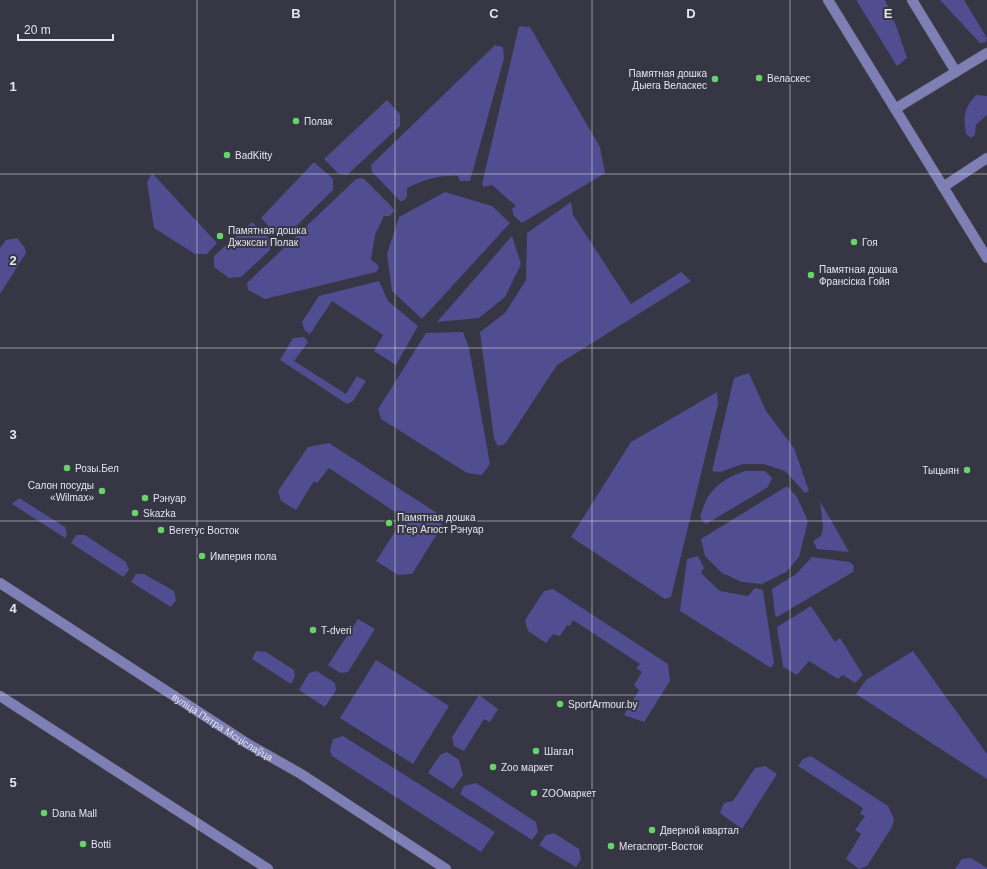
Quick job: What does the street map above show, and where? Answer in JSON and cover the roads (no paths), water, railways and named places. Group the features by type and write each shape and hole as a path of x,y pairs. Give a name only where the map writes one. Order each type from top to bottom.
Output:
{"street":[{"path":"912,0 956,72"},
{"path":"832,1 895,109 943,187 984,246 987,258"},
{"path":"895,109 987,53"},
{"path":"943,187 987,158"},
{"name":"вуліца Пятра Мсціслаўца","path":"0,583 242,740 301,774 446,869"},
{"path":"0,696 268,869"}],"place":[{"name":"Веласкес","path":"759,78"},
{"name":"Памятная дошка Дыега Веласкес","path":"715,79"},
{"name":"Полак","path":"296,121"},
{"name":"BadKitty","path":"227,155"},
{"name":"Памятная дошка Джэксан Полак","path":"220,236"},
{"name":"Гоя","path":"854,242"},
{"name":"Памятная дошка Франсіска Гойя","path":"811,275"},
{"name":"Розы.Бел","path":"67,468"},
{"name":"Тыцыян","path":"967,470"},
{"name":"Салон посуды «Wilmax»","path":"102,491"},
{"name":"Рэнуар","path":"145,498"},
{"name":"Skazka","path":"135,513"},
{"name":"Памятная дошка Пʼер Агюст Рэнуар","path":"389,523"},
{"name":"Вегетус Восток","path":"161,530"},
{"name":"Империя пола","path":"202,556"},
{"name":"T-dveri","path":"313,630"},
{"name":"SportArmour.by","path":"560,704"},
{"name":"Шагал","path":"536,751"},
{"name":"Zoo маркет","path":"493,767"},
{"name":"ZOOмаркет","path":"534,793"},
{"name":"Dana Mall","path":"44,813"},
{"name":"Дверной квартал","path":"652,830"},
{"name":"Botti","path":"83,844"},
{"name":"Мегаспорт-Восток","path":"611,846"}]}
